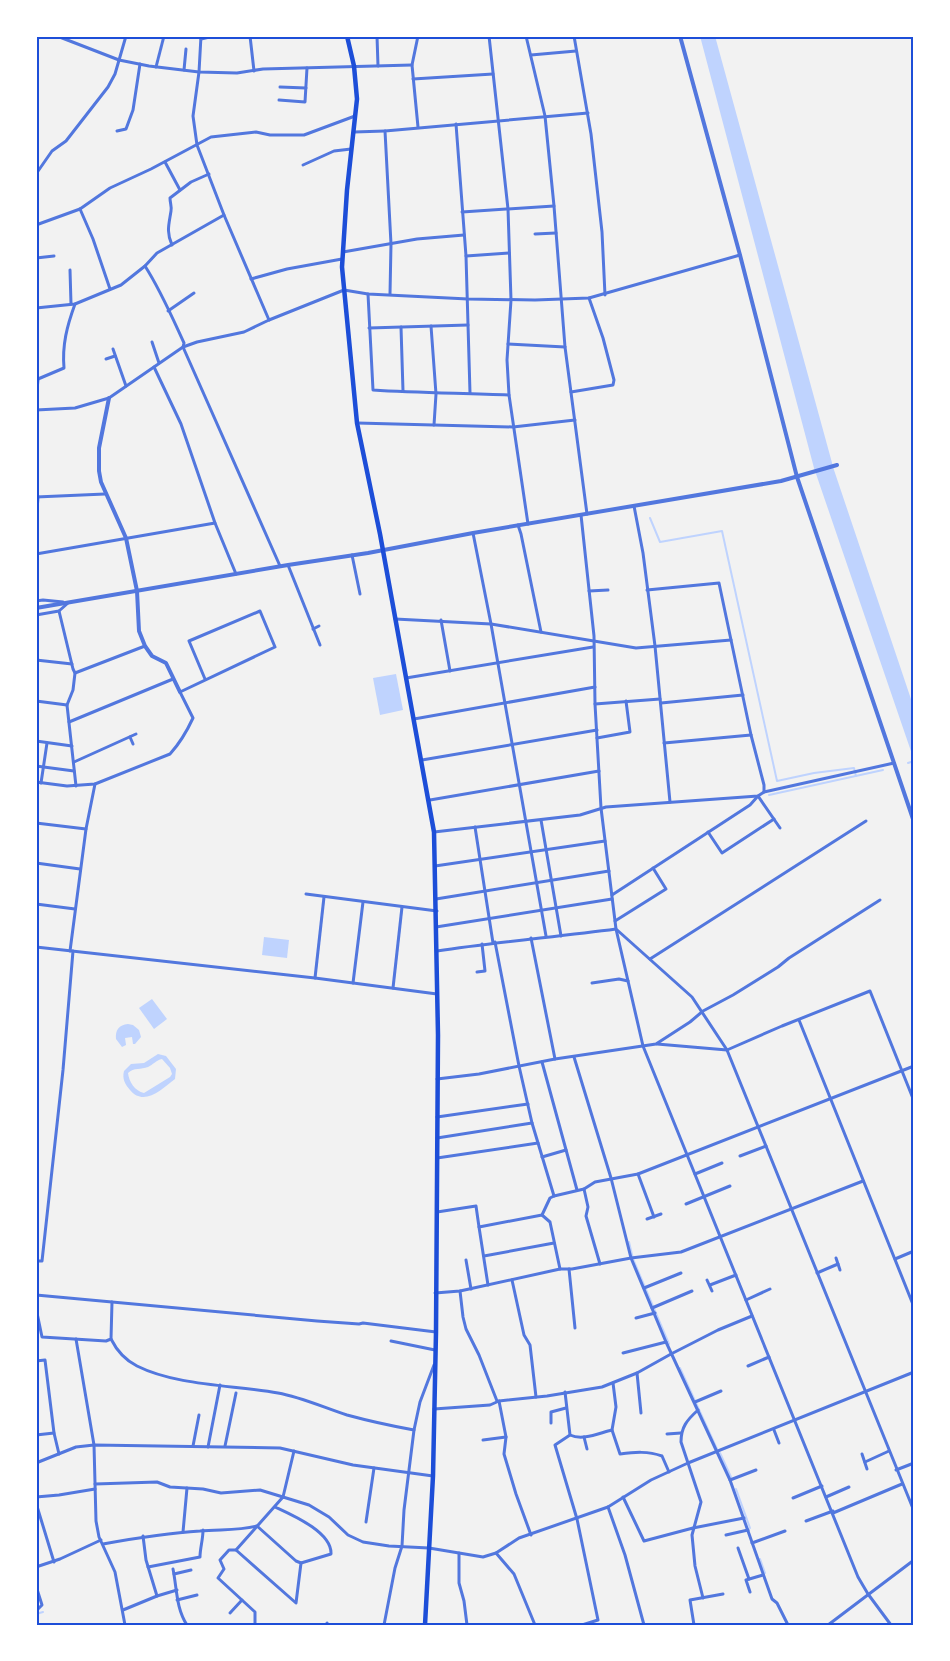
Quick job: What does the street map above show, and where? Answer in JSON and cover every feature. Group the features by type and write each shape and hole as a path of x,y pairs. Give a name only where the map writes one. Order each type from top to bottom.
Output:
{"main road":[{"path":"346,36 357,86 356,116 342,259 357,423 430,800 434,832 437,911 438,1117 436,1332 425,1625"}],"street":[{"path":"57,36 119,60 156,67 200,72 237,73 307,68 412,65"},
{"path":"36,174 52,152 66,141 108,87 126,36"},
{"path":"156,67 164,36"},
{"path":"214,36 201,37 200,72 193,116 197,145 269,320"},
{"path":"250,36 254,71"},
{"path":"377,36 378,66"},
{"path":"418,36 412,65 418,128"},
{"path":"489,36 508,209 511,300 508,344 509,395 528,524"},
{"path":"526,36 545,116 565,347 587,515"},
{"path":"574,36 588,113 602,232 605,295"},
{"path":"680,36 740,255 797,477 914,822"},
{"path":"184,70 186,49"},
{"path":"531,55 576,51"},
{"path":"117,131 126,129 133,110 140,64"},
{"path":"279,100 305,102 307,68"},
{"path":"414,79 493,74"},
{"path":"280,86 306,88"},
{"path":"354,132 385,131 588,113"},
{"path":"36,225 80,209 110,188 165,162 211,137 247,132 286,136 304,135 356,116"},
{"path":"456,124 466,256 470,393"},
{"path":"385,131 392,244 390,294"},
{"path":"303,165 334,151 352,149"},
{"path":"165,162 180,190"},
{"path":"172,244 168,233 169,218 172,210 170,198 191,182 209,174"},
{"path":"462,212 554,206"},
{"path":"80,209 93,239 110,289"},
{"path":"36,308 73,304 121,285 146,266 157,254 224,214"},
{"path":"535,234 556,233"},
{"path":"342,252 417,239 464,235"},
{"path":"466,256 509,253"},
{"path":"36,410 75,408 109,398 183,347 244,332 344,290 368,294 468,299 561,300 589,298 740,255"},
{"path":"36,258 54,256"},
{"path":"252,279 287,269 342,259"},
{"path":"146,266 164,296 168,311 184,343 183,347 280,566"},
{"path":"38,379 64,368 63,348 73,304 70,270"},
{"path":"168,311 194,293"},
{"path":"368,294 373,390 436,394 509,395"},
{"path":"571,392 613,385 614,380 603,338 589,298"},
{"path":"370,328 468,325"},
{"path":"431,326 436,394 434,425"},
{"path":"401,327 403,392"},
{"path":"152,342 159,363"},
{"path":"508,344 565,347"},
{"path":"113,349 126,386"},
{"path":"106,359 115,356"},
{"path":"154,367 181,424 215,523 236,574"},
{"path":"36,373 38,379 36,403"},
{"path":"46,743 43,767 38,782 67,786 95,784 170,754 178,746 193,718 166,663 152,656 145,646 139,631 136,591 126,538 105,494 99,471 100,436 109,398"},
{"path":"357,423 513,427 575,420"},
{"path":"36,608 518,525 587,515 797,477 837,465"},
{"path":"36,488 36,524"},
{"path":"37,497 105,494"},
{"path":"634,506 655,646 670,802"},
{"path":"581,515 594,641 595,704 601,808 616,929 643,1046 858,1577 868,1594 892,1625"},
{"path":"36,554 215,523"},
{"path":"518,525 541,632"},
{"path":"473,533 538,883 546,936"},
{"path":"352,555 360,594"},
{"path":"288,564 320,645"},
{"path":"647,590 719,583 764,792"},
{"path":"589,591 608,590"},
{"path":"36,601 68,603"},
{"path":"36,615 59,611 68,603"},
{"path":"59,611 75,674 73,690 68,705 76,786"},
{"path":"180,692 275,647 260,611 189,641 205,679"},
{"path":"394,619 491,624 636,648 731,640"},
{"path":"441,620 450,671"},
{"path":"313,628 319,626"},
{"path":"75,674 145,646"},
{"path":"406,678 593,646"},
{"path":"36,660 72,664"},
{"path":"70,722 173,679"},
{"path":"414,719 595,687"},
{"path":"661,703 743,695"},
{"path":"595,704 660,698"},
{"path":"36,701 68,705"},
{"path":"597,738 630,732 626,701"},
{"path":"422,760 597,730"},
{"path":"74,762 136,734"},
{"path":"664,743 751,736"},
{"path":"130,737 133,744"},
{"path":"36,742 72,746"},
{"path":"436,927 612,897 750,805 764,792 894,763"},
{"path":"36,766 74,771"},
{"path":"430,800 599,771"},
{"path":"36,1261 42,1261 63,1070 75,909 86,830 95,784"},
{"path":"434,832 580,815 601,808 758,796"},
{"path":"758,796 780,828"},
{"path":"708,832 722,853 774,819"},
{"path":"541,820 561,936"},
{"path":"650,959 866,821"},
{"path":"36,823 86,830"},
{"path":"475,827 494,942 519,1066 532,1123 554,1196"},
{"path":"435,866 605,841"},
{"path":"36,863 80,869"},
{"path":"615,921 666,890 653,868"},
{"path":"436,899 609,871"},
{"path":"306,894 437,911"},
{"path":"315,978 324,896"},
{"path":"656,1044 690,1022 703,1011 778,967 880,900"},
{"path":"353,983 363,902"},
{"path":"36,904 75,909"},
{"path":"393,988 402,907"},
{"path":"436,951 494,942 616,929 692,996 727,1050 914,1511"},
{"path":"531,938 555,1059"},
{"path":"478,972 485,971 482,944"},
{"path":"36,947 315,978 437,994"},
{"path":"592,983 619,979 628,981"},
{"path":"597,982 598,989"},
{"path":"437,1079 479,1074 555,1059 656,1044 727,1050 870,991 914,1101"},
{"path":"799,1020 829,1099 914,1307"},
{"path":"574,1056 633,1257 654,1307 654,1313 671,1354 696,1402 730,1480 772,1599 777,1604 788,1625"},
{"path":"542,1062 577,1190"},
{"path":"542,1215 550,1198 554,1196 584,1189 595,1182 638,1174 688,1156 914,1066"},
{"path":"438,1117 528,1104"},
{"path":"437,1138 532,1123"},
{"path":"437,1158 538,1143"},
{"path":"740,1156 766,1146"},
{"path":"542,1157 566,1150"},
{"path":"695,1174 722,1162"},
{"path":"638,1174 654,1217"},
{"path":"435,1293 460,1291 560,1269 570,1269 633,1257 681,1252 863,1181"},
{"path":"686,1204 730,1186"},
{"path":"584,1189 588,1208 586,1216 600,1264"},
{"path":"436,1212 476,1206 488,1285"},
{"path":"646,1219 661,1214"},
{"path":"479,1227 542,1215"},
{"path":"542,1215 550,1222 560,1269"},
{"path":"484,1256 554,1243"},
{"path":"895,1259 914,1251"},
{"path":"836,1258 840,1270"},
{"path":"466,1260 471,1288"},
{"path":"817,1273 838,1264"},
{"path":"570,1269 575,1328"},
{"path":"645,1287 681,1273"},
{"path":"710,1285 736,1275"},
{"path":"512,1280 524,1336 530,1345 536,1397"},
{"path":"707,1280 712,1291"},
{"path":"746,1300 770,1290"},
{"path":"460,1291 466,1329 498,1401 506,1437 504,1454 531,1535"},
{"path":"654,1307 692,1291"},
{"path":"36,1295 317,1321 364,1323 436,1332"},
{"path":"112,1301 111,1339 121,1354 137,1366 167,1376 280,1393 350,1416 414,1430"},
{"path":"36,1308 42,1337 106,1341 111,1339"},
{"path":"636,1318 654,1313"},
{"path":"434,1409 490,1405 498,1401 602,1387 637,1373 718,1330 752,1316"},
{"path":"76,1339 94,1445 96,1521 101,1540 115,1572 124,1610 125,1625"},
{"path":"391,1341 435,1350"},
{"path":"623,1353 666,1342"},
{"path":"630,1351 631,1357"},
{"path":"748,1366 769,1357"},
{"path":"36,1361 45,1360 54,1433 60,1454"},
{"path":"384,1625 395,1568 402,1546 414,1430 420,1402 435,1364"},
{"path":"36,1497 146,1481 157,1482 170,1487 203,1489 221,1493 260,1490 309,1505 329,1517 352,1538 375,1544 429,1548 483,1557 496,1554 520,1538 608,1507 651,1480 688,1463 774,1430 864,1391 914,1372"},
{"path":"637,1373 641,1413"},
{"path":"613,1383 616,1407 612,1430 620,1454 644,1452 662,1456 669,1472"},
{"path":"208,1447 220,1385"},
{"path":"565,1392 570,1435"},
{"path":"696,1402 721,1392"},
{"path":"225,1446 236,1393"},
{"path":"551,1423 550,1412 566,1408"},
{"path":"698,1410 686,1422 681,1433 681,1442 701,1502 692,1535 695,1566 703,1598"},
{"path":"193,1446 199,1415"},
{"path":"570,1435 575,1438 584,1437 612,1430"},
{"path":"774,1430 779,1443"},
{"path":"36,1436 54,1433"},
{"path":"667,1434 681,1433"},
{"path":"570,1435 556,1445 577,1519 598,1620 582,1625"},
{"path":"483,1440 506,1437"},
{"path":"584,1437 587,1448"},
{"path":"36,1463 76,1446 225,1446 280,1448 353,1465 432,1476"},
{"path":"236,1550 283,1497 294,1451"},
{"path":"865,1462 889,1451"},
{"path":"862,1454 868,1468"},
{"path":"896,1470 914,1462"},
{"path":"366,1522 374,1468"},
{"path":"730,1480 756,1470"},
{"path":"806,1521 902,1484"},
{"path":"793,1498 822,1486"},
{"path":"826,1497 849,1487"},
{"path":"183,1532 187,1488"},
{"path":"622,1497 644,1541 693,1528 744,1518"},
{"path":"36,1502 54,1562"},
{"path":"258,1526 296,1561 301,1563 331,1554 328,1541 306,1522 275,1507"},
{"path":"608,1507 625,1555 644,1625"},
{"path":"104,1544 143,1536 203,1530 242,1530 258,1526"},
{"path":"148,1567 200,1557 203,1545 203,1530"},
{"path":"726,1535 748,1530"},
{"path":"752,1543 785,1530"},
{"path":"143,1536 148,1567 157,1596"},
{"path":"36,1567 54,1562 101,1540"},
{"path":"738,1548 749,1579"},
{"path":"254,1625 255,1612 218,1578 224,1569 220,1560 229,1550 236,1550 296,1603 301,1563"},
{"path":"459,1553 459,1583 464,1601 467,1625"},
{"path":"496,1554 514,1574 535,1625"},
{"path":"828,1625 914,1560"},
{"path":"187,1625 181,1616 177,1600 174,1572 191,1570"},
{"path":"750,1592 746,1580 763,1575"},
{"path":"36,1586 42,1605 36,1611"},
{"path":"124,1610 177,1590"},
{"path":"694,1625 690,1600 723,1594"},
{"path":"177,1600 197,1595"},
{"path":"230,1613 242,1600"}],"water":[{"path":"700,36 715,36 834,470 914,708 914,760 814,468"},
{"path":"396,674 403,710 380,715 373,678"},
{"path":"264,937 289,940 287,958 262,955"},
{"path":"152,999 167,1019 154,1029 139,1008"},
{"path":"128,1024 133,1025 139,1030 141,1037 135,1044 133,1044 132,1037 125,1038 126,1045 122,1047 116,1039 116,1033 118,1028"},
{"path":"158,1054 166,1056 176,1069 175,1079 153,1095 141,1097 135,1095 125,1083 124,1071 131,1064 144,1063","holes":["162,1059 170,1068 172,1074 170,1077 144,1093 133,1086 128,1073 148,1067"]}],"waterway":[{"path":"650,518 660,542 722,531 777,781 814,773 854,768 856,776"},
{"path":"908,763 914,761"},
{"path":"769,795 883,770"},
{"path":"629,1242 633,1259 669,1344"},
{"path":"680,1368 717,1449"},
{"path":"720,1453 731,1477"},
{"path":"736,1489 750,1528"},
{"path":"760,1559 765,1573"},
{"path":"36,1614 43,1612"}]}
